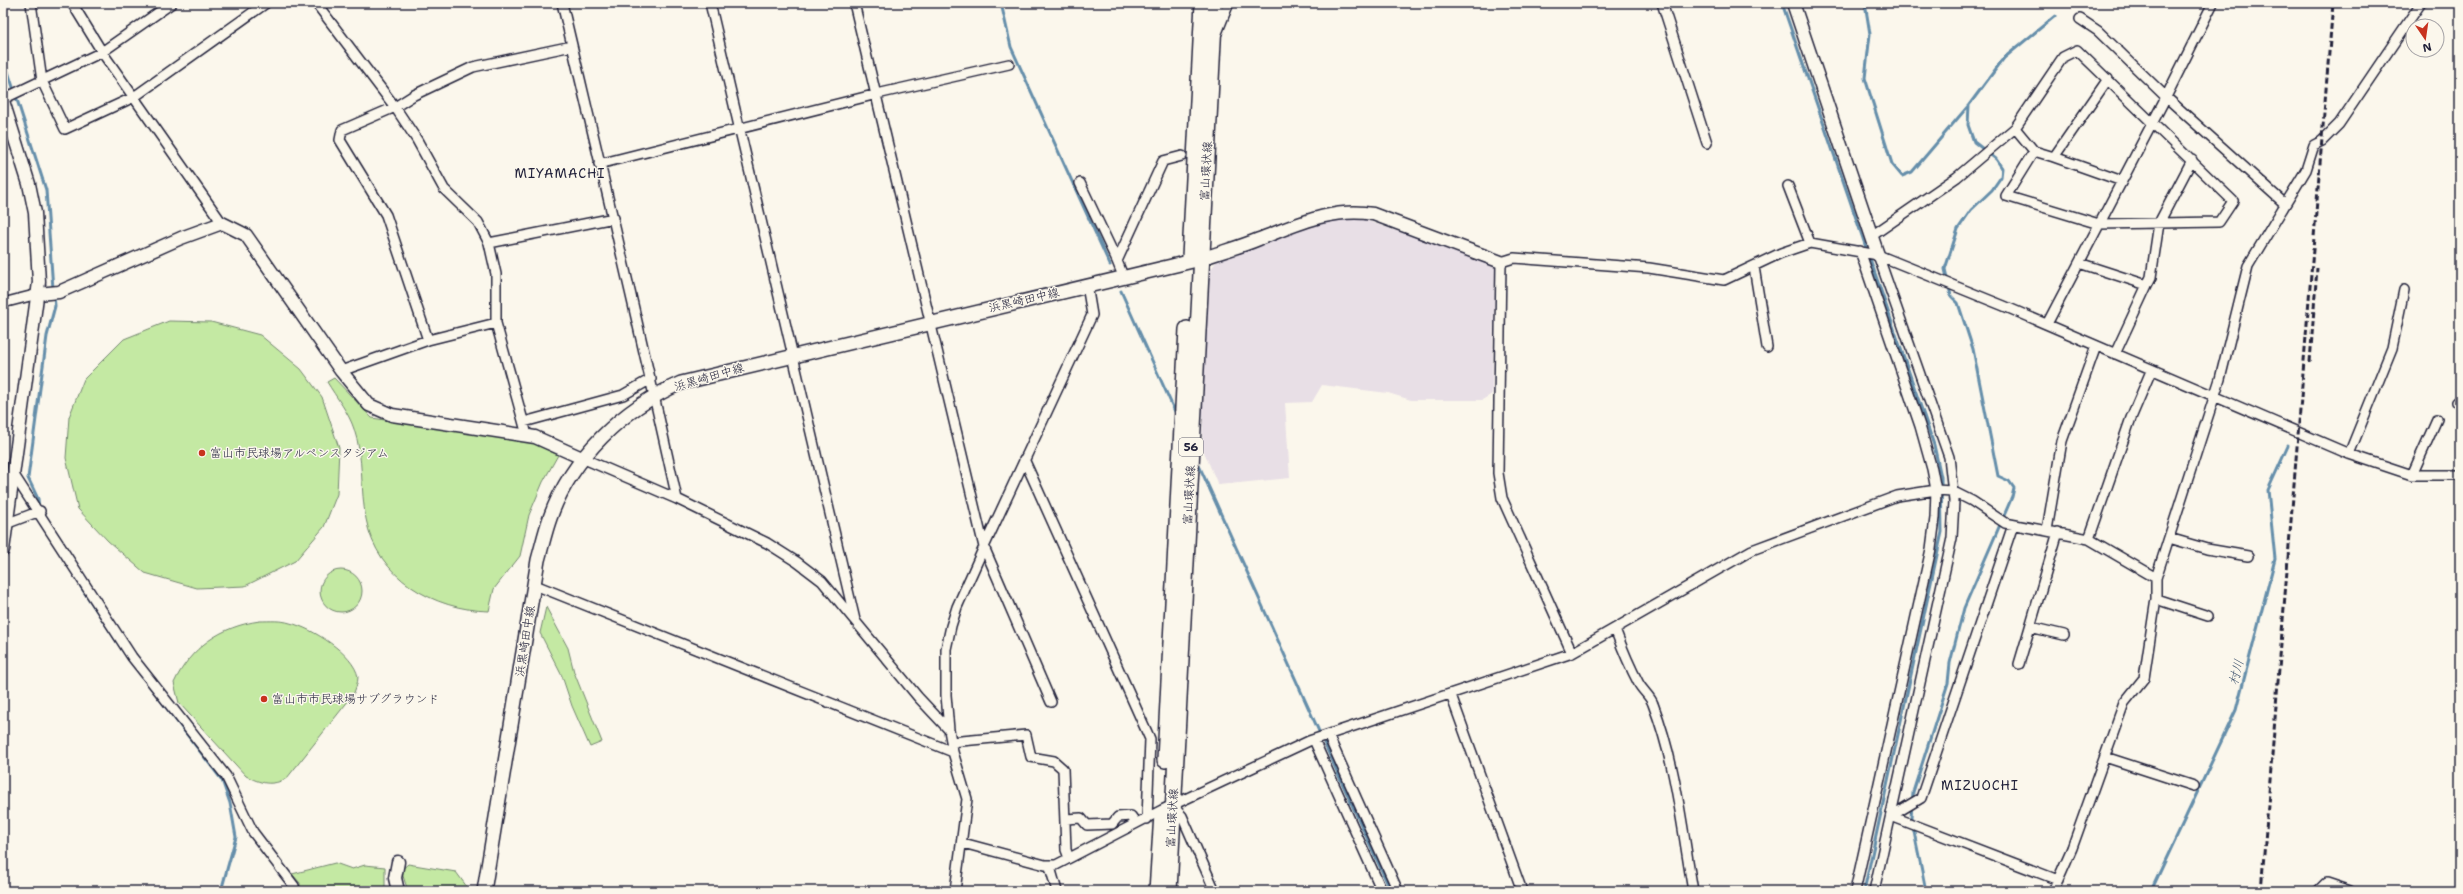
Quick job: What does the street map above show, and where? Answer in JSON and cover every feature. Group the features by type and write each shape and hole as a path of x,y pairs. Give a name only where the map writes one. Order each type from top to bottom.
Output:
{"main road":[{"name":"富山環状線","path":"1157,891 1167,808 1195,260 1203,3"},
{"name":"富山環状線","path":"1195,260 1215,3"},
{"name":"浜黒崎田中線","path":"484,891 538,560 550,517 570,477 582,458 617,423 654,394 681,383 930,322 1195,260"},
{"name":"富山環状線","path":"1167,808 1169,891"}],"street":[{"path":"31,3 42,81 66,129 134,97 255,6 266,3"},
{"path":"73,3 102,52 222,224 246,235 341,371 369,405 377,410 392,415 527,435 677,499 767,543 822,580 918,696 949,730"},
{"path":"3,550 5,525 14,475 38,294 35,213 29,184 3,100 102,52 172,3"},
{"path":"316,3 395,107 417,140 444,188 478,222 489,243 496,274 496,323 527,435"},
{"path":"562,3 599,164 614,218 677,499"},
{"path":"710,3 855,620"},
{"path":"854,3 877,94 984,547 1051,702"},
{"path":"1213,43 1229,3"},
{"path":"1662,3 1707,142"},
{"path":"1793,3 1873,235 1878,255 1949,457 1954,501 1952,538 1874,891"},
{"path":"2047,324 2152,121 2166,97 2213,3"},
{"path":"2053,891 2105,757 2124,703 2144,678 2156,599 2156,578 2214,398 2248,266 2306,170 2314,144 2322,141 2339,124 2421,3"},
{"path":"2080,19 2098,31 2166,97 2286,204"},
{"path":"428,340 386,215 340,140 342,130 395,107 414,95 473,67 572,46"},
{"path":"1873,235 1957,177 2015,128 2063,57 2077,50 2233,201 2219,222 2099,224 2006,196 2034,151"},
{"path":"599,164 877,94 1010,64"},
{"path":"2054,157 2108,79"},
{"path":"2015,128 2034,151 2122,181"},
{"path":"1117,261 1163,161 1182,156"},
{"path":"2115,354 2151,277 2159,223 2192,160"},
{"path":"1080,184 1123,276"},
{"path":"1788,186 1810,244"},
{"path":"1195,260 1319,217 1344,212 1359,211 1373,214 1502,262 1514,258 1649,268 1724,280 1781,253 1810,244 1860,251 1878,255 2047,324 2151,371 2349,454 2412,475 2460,475"},
{"path":"489,243 614,218"},
{"path":"3,303 38,294 59,292 180,238 222,224"},
{"path":"1855,891 1931,549 1935,518 1936,490 1920,426 1860,251"},
{"path":"1502,262 1498,473 1502,498 1572,653"},
{"path":"2079,263 2147,286"},
{"path":"1754,267 1767,347"},
{"path":"955,891 963,843 967,800 953,752 949,730 946,695 946,649 957,608 1024,459 1092,315 1087,285"},
{"path":"2349,454 2392,348 2404,290"},
{"path":"341,371 428,340 496,323"},
{"path":"2047,530 2062,441 2096,346"},
{"path":"2089,539 2131,418 2151,371"},
{"path":"524,422 624,395 651,379"},
{"path":"2412,475 2438,419"},
{"path":"1024,459 1150,739 1147,818"},
{"path":"14,475 40,511 132,657 226,776 253,832 294,886 295,891"},
{"path":"963,843 1050,866 1069,858 1167,808 1314,740 1572,653 1752,550 1897,496 1936,490 1952,491 1972,501 2005,523 2089,539 2156,578"},
{"path":"5,525 40,511"},
{"path":"1891,816 1921,798 2013,524"},
{"path":"2019,664 2058,532"},
{"path":"2169,538 2207,549 2248,556"},
{"path":"535,585 953,752"},
{"path":"2156,599 2208,616"},
{"path":"2030,627 2064,635"},
{"path":"1615,629 1631,668 1641,687 1653,702 1667,746 1685,834 1693,891"},
{"path":"1451,695 1522,891"},
{"path":"951,742 1026,735 1031,757 1054,761 1063,769 1066,850 1069,858"},
{"path":"1328,735 1398,891"},
{"path":"1314,740 1382,891"},
{"path":"2105,757 2194,786"},
{"path":"1167,808 1182,816 1215,891"},
{"path":"1066,819 1081,818 1087,825 1112,824 1118,817 1131,816 1136,823"},
{"path":"1891,816 2058,880"},
{"path":"398,862 395,878 398,891"},
{"path":"1050,866 1057,891"},
{"path":"2318,891 2326,883 2350,891"}],"shaded area":[{"path":"1340,218 1365,220 1495,265 1492,394 1482,400 1411,400 1388,393 1322,385 1312,402 1285,403 1290,478 1218,485 1202,447 1206,292 1209,272 1216,262 1315,225"}],"green space":[{"name":"富山市民球場アルペンスタジアム","path":"169,321 211,322 260,335 301,369 322,397 339,448 337,494 324,527 295,561 245,586 197,588 145,573 108,541 78,509 66,458 69,417 84,379 124,339"},
{"path":"334,378 372,418 533,443 558,455 543,482 529,515 520,556 494,589 489,611 468,609 429,597 411,587 395,574 382,558 372,540 366,519 361,462 354,429 346,411 327,382"},
{"path":"337,570 345,570 356,576 362,587 362,595 356,606 345,612 337,612 326,606 320,595 320,587 326,576"},
{"path":"546,607 568,648 574,672 602,742 590,747 572,706 562,676 540,633"},
{"name":"富山市市民球場サブグラウンド","path":"260,621 287,622 309,630 320,636 341,651 355,668 358,677 353,695 287,778 282,781 271,783 256,781 246,776 179,703 174,683 189,659 208,641 232,628"},
{"path":"335,863 352,869 365,865 385,867 385,891 300,891 300,883 292,874"},
{"path":"408,864 456,872 470,891 408,891 401,870"}],"waterway":[{"path":"1001,3 1011,47 1110,265"},
{"path":"1782,3 1934,445 1941,477 1942,532 1864,891"},
{"path":"1865,3 1870,34 1865,78 1892,164 1902,176 1912,172 1969,105 2004,58 2055,16"},
{"path":"3,56 46,190 53,289"},
{"path":"1926,891 1911,817 1913,792 1948,683 1950,663 1964,608 2012,497 2014,488 2009,481 1998,476 1973,349 1958,303 1951,296 1945,269 1958,229 1971,210 1992,190 2001,177 2002,168 1996,159 1974,142 1968,125 1969,105"},
{"path":"1121,291 1176,414"},
{"path":"39,509 38,499 28,478 47,336 55,306 54,295"},
{"name":"村川","path":"2151,891 2236,710 2275,559 2268,490 2288,446"},
{"path":"1197,461 1391,891"},
{"path":"81,587 127,657"},
{"path":"142,676 222,780 230,803 236,837 221,891"}],"railway":[{"path":"2261,891 2333,3"},
{"path":"2310,362 2317,268"}],"place":[{"name":"富山市民球場アルペンスタジアム","path":"202,453"},
{"name":"富山市市民球場サブグラウンド","path":"264,699"}],"district":[{"name":"MIYAMACHI","path":"560,173"},
{"name":"MIZUOCHI","path":"1980,785"}]}
